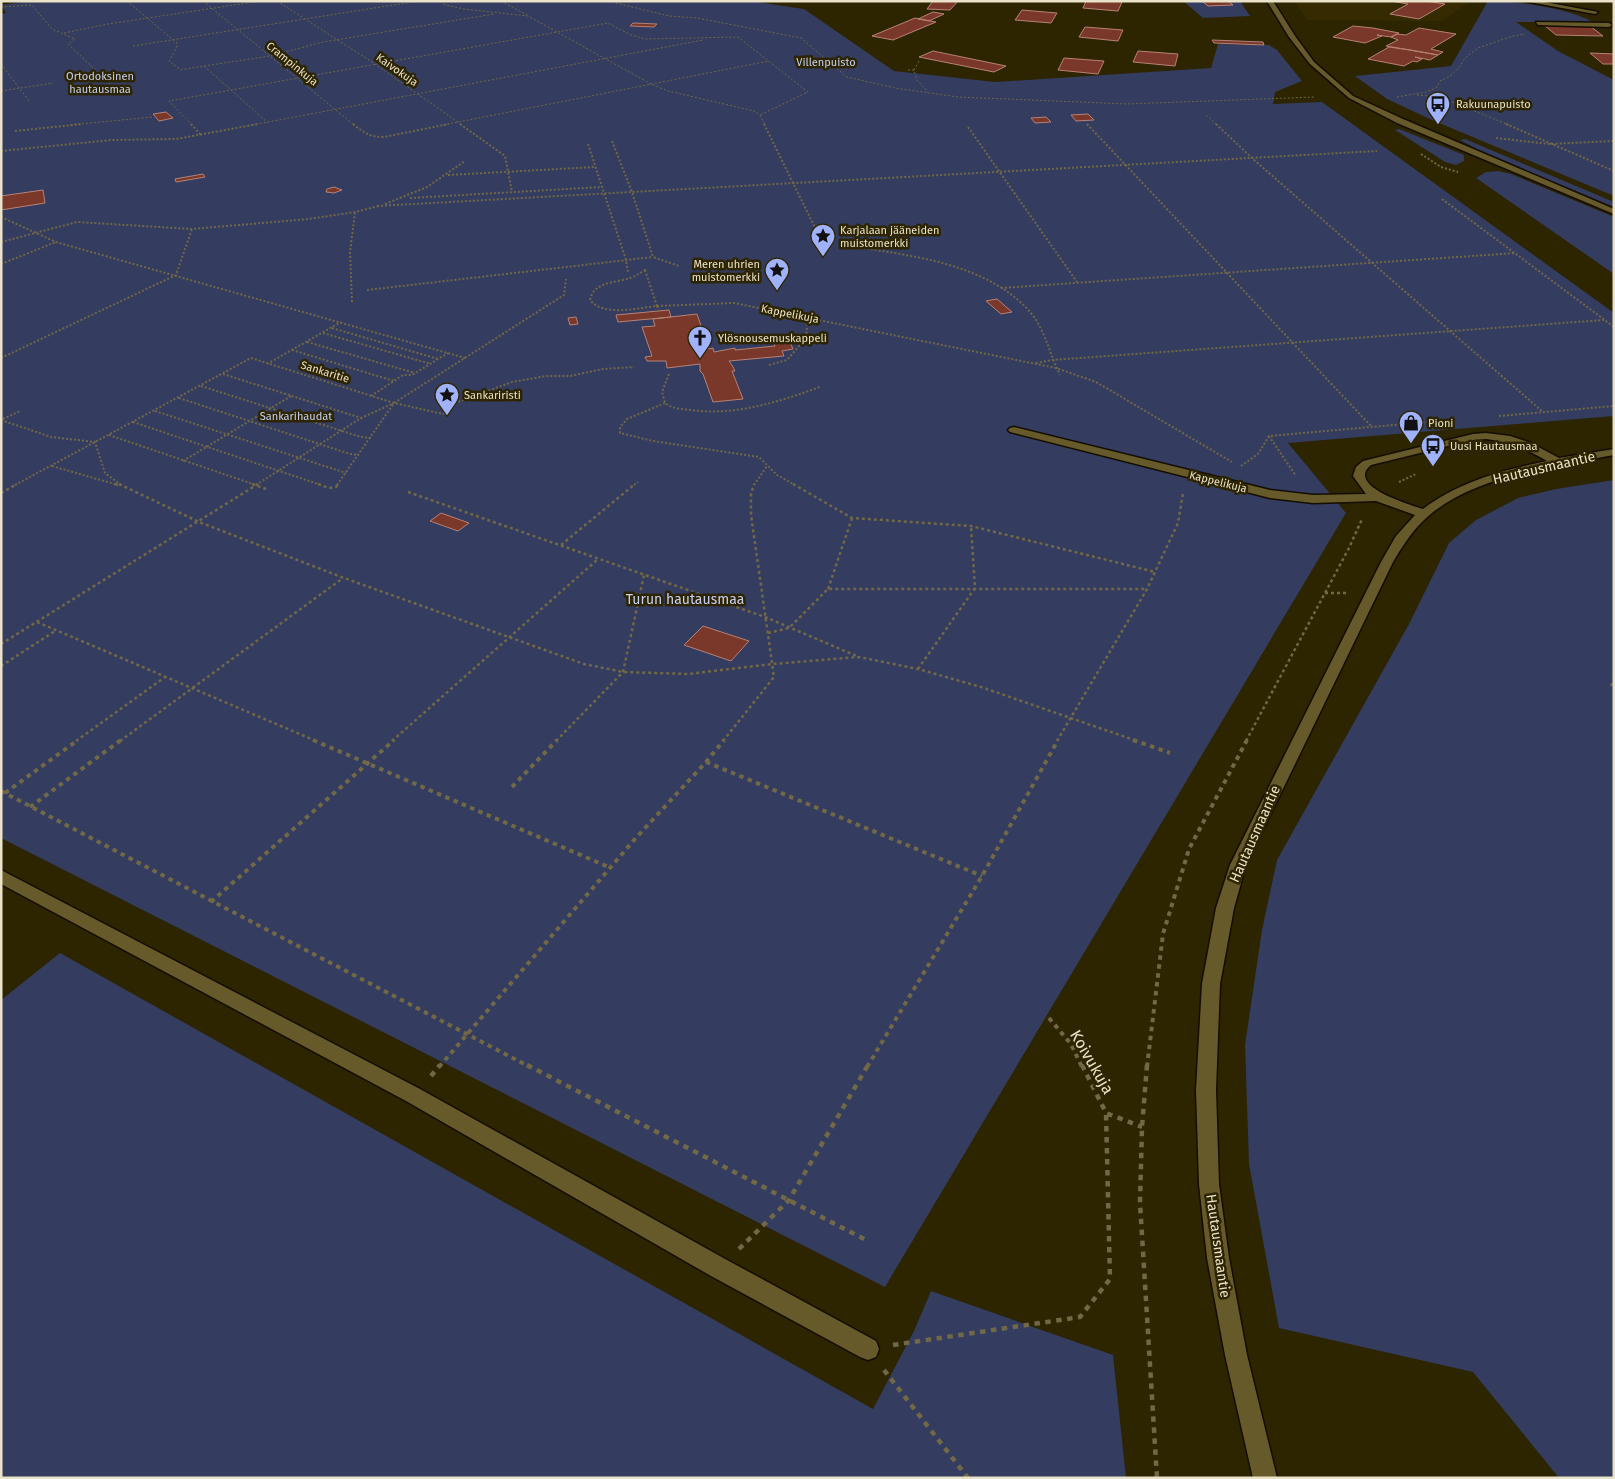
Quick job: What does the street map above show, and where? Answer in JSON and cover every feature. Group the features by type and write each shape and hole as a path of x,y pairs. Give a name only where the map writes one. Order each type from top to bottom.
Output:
{"street":[{"path":"1270,1 1312,62 1351,97 1425,132 1614,212"},
{"path":"1527,1 1595,12"},
{"path":"1587,3 1611,27"},
{"path":"1537,24 1611,27"},
{"name":"Kappelikuja","path":"1014,430 1270,494 1312,499 1377,497 1424,514"},
{"path":"1377,497 1360,480 1358,473 1361,467 1367,463 1473,437 1506,438 1527,445 1557,462"},
{"name":"Hautausmaantie","path":"1265,1478 1236,1355 1218,1258 1209,1184 1206,1090 1211,984 1224,908 1238,865 1399,539 1424,514 1440,502 1474,486 1515,472 1614,452"},
{"path":"1,876 414,1094 719,1268 868,1349"}],"path":[{"path":"127,1 177,43 177,47 169,61 181,70 270,56 338,40 500,14"},
{"name":"Crampinkuja","path":"203,1 366,135 384,137 458,123"},
{"path":"64,33 261,1"},
{"name":"Kaivokuja","path":"277,1 375,64 505,156 510,171"},
{"path":"134,46 420,1"},
{"path":"441,1 445,6 528,16"},
{"path":"501,1 651,84 668,91 760,115 825,248"},
{"path":"608,1 670,16 697,18 801,38 847,77 894,88 1002,100 1127,104 1315,97"},
{"path":"1,7 32,6 52,29 75,39 68,44 119,92"},
{"path":"201,135 169,101 608,22 638,38 709,39"},
{"path":"1392,98 1426,92 1436,88 1440,81 1450,76 1465,58 1478,48 1513,36 1531,33"},
{"path":"1,151 82,142 176,139 730,36 738,37 808,92 760,115"},
{"path":"458,123 768,61"},
{"path":"914,70 919,61"},
{"path":"1,64 30,102"},
{"path":"204,66 268,123"},
{"path":"908,70 914,70"},
{"path":"914,70 918,80 929,92"},
{"path":"1,91 53,83"},
{"path":"1412,94 1440,97 1457,103 1614,171"},
{"path":"1206,115 1253,159 1543,412"},
{"path":"15,131 153,117"},
{"path":"1087,124 1372,427"},
{"path":"968,127 1077,282"},
{"path":"1490,137 1549,144 1613,142"},
{"path":"612,141 632,192 653,257"},
{"path":"588,144 626,260 628,272"},
{"path":"378,206 1377,151"},
{"path":"408,198 447,175 465,161"},
{"path":"447,175 595,167"},
{"path":"510,171 512,192"},
{"path":"1,242 77,222 192,229 309,219 355,212 408,198 602,187"},
{"path":"1442,199 1614,327"},
{"path":"352,302 350,252 355,212"},
{"path":"1,217 34,234 56,242 465,358"},
{"path":"1,358 176,275 192,229"},
{"path":"1,264 56,242"},
{"path":"851,246 934,261 1000,288 1030,312 1037,323 1060,376"},
{"path":"1000,288 1516,254"},
{"path":"367,290 653,257 680,266"},
{"name":"Kappelikuja","path":"657,306 645,270 632,278 595,289 591,293 590,300 596,306 608,309 734,303 1056,368 1096,382 1247,471"},
{"path":"1,644 199,522 361,418 394,403 564,296 566,279"},
{"path":"657,306 659,311"},
{"path":"769,365 787,360 806,338 808,317"},
{"path":"1035,363 1052,360 1604,320"},
{"path":"267,364 342,322"},
{"path":"332,328 438,359"},
{"path":"323,333 431,364"},
{"path":"306,342 415,373"},
{"path":"292,350 394,381"},
{"path":"371,396 404,375 415,373 448,353"},
{"name":"Sankaritie","path":"222,374 251,358 394,403 443,414 455,403 512,382 546,376 570,376 603,369 634,367"},
{"path":"1,493 222,374 361,418"},
{"path":"669,374 662,397 665,403 671,407 700,412 729,412 769,404 820,387"},
{"path":"200,385 342,431 371,438"},
{"path":"183,461 292,396"},
{"path":"178,397 350,454 359,455"},
{"path":"132,422 329,488 336,488 394,403"},
{"path":"665,403 627,419 620,427 620,433 653,441 759,457 777,475 852,518 971,526 1155,572"},
{"path":"1496,416 1614,406"},
{"path":"154,410 346,473"},
{"path":"1,420 20,411"},
{"path":"1269,436 1458,419"},
{"path":"1,420 51,437 95,442"},
{"path":"109,435 269,490"},
{"path":"1239,466 1258,454 1269,436"},
{"path":"1269,436 1312,499"},
{"path":"95,442 105,473 120,485"},
{"path":"51,466 120,485 199,522 344,578 584,664 623,672 688,674 772,664 859,657"},
{"path":"414,1094 706,762 774,677 750,497 756,476 767,466"},
{"path":"719,1268 789,1200 926,966 982,876 1071,717 1147,589 1178,523 1182,496 1192,476"},
{"path":"561,545 638,482"},
{"path":"408,492 765,617 859,657 918,669 981,687 1170,753"},
{"path":"768,633 789,628 828,589 852,518"},
{"path":"918,669 975,588 971,526"},
{"path":"211,902 598,559"},
{"path":"512,787 623,672 644,576"},
{"path":"30,807 344,578"},
{"path":"828,589 1147,589"},
{"path":"37,622 611,869"},
{"path":"1,666 56,630"},
{"path":"165,677 3,792 211,902 866,1240"},
{"path":"1611,686 1614,679"},
{"path":"706,762 982,876"},
{"name":"Koivukuja","path":"1049,1018 1071,1044 1106,1113 1142,1127"},
{"path":"968,1478 868,1349 1080,1317 1110,1279 1106,1113"}],"shaded area":[{"path":"1294,1 1471,1 1442,21 1307,20"}],"green space":[{"name":"Turun hautausmaa","path":"29,1 751,1 804,9 894,71 995,82 1211,68 1218,44 1269,45 1277,50 1302,81 1275,92 1273,104 1322,102 1614,313 1614,416 1288,443 1346,513 885,1287 1,838 1,14 6,13 1,5"},
{"path":"1183,1 1240,1 1250,16 1203,18"},
{"path":"1488,1 1514,2 1557,9 1593,22 1516,22 1558,51 1614,80 1614,196 1432,120 1387,99 1355,76 1451,66"},
{"path":"1399,129 1464,155 1464,161 1456,165 1445,162 1395,130"},
{"path":"1465,139 1614,202 1614,207 1488,155 1460,140"},
{"path":"1498,171 1511,174 1614,217 1614,274 1476,178 1486,172"},
{"path":"1614,480 1614,1478 1559,1478 1473,1372 1279,1328 1249,1164 1245,1045 1262,930 1277,860 1409,624 1449,543 1476,520 1518,498 1556,489"},
{"path":"60,953 873,1409 914,1331 931,1291 1113,1355 1126,1478 1,1478 1,1000"}],"building":[{"path":"933,1 958,1 950,10 927,9"},
{"path":"1086,1 1122,2 1118,11 1083,8"},
{"path":"1202,1 1228,1 1233,5 1208,6"},
{"path":"1391,1 1426,1 1445,4 1419,19 1390,14 1408,4"},
{"path":"1022,10 1057,13 1051,23 1015,20"},
{"path":"933,12 944,14 929,21 918,19"},
{"path":"915,18 936,22 893,40 872,36"},
{"path":"633,23 657,24 654,27 630,26"},
{"path":"1544,25 1590,26 1603,36 1556,35"},
{"path":"1353,26 1399,33 1391,37 1377,35 1382,36 1365,43 1333,37"},
{"path":"1085,27 1123,30 1118,41 1079,37"},
{"path":"1419,28 1456,34 1431,49 1443,52 1438,55 1386,46 1398,40 1391,37 1397,34 1406,35"},
{"path":"1212,40 1263,42 1264,45 1214,43"},
{"path":"1389,47 1438,55 1430,60 1415,57 1422,59 1404,66 1368,59"},
{"path":"933,51 1006,66 994,72 919,57"},
{"path":"1138,51 1178,54 1175,66 1133,62"},
{"path":"1590,53 1614,54 1614,64 1603,64"},
{"path":"1064,58 1104,61 1098,74 1058,70"},
{"path":"166,112 173,118 159,121 153,114"},
{"path":"1088,114 1094,120 1076,121 1071,115"},
{"path":"1046,117 1051,122 1035,123 1031,118"},
{"path":"203,174 205,177 176,182 175,179"},
{"path":"334,187 342,190 334,193 326,192 327,189"},
{"path":"43,190 45,203 1,210 1,196"},
{"path":"997,299 1012,312 1001,314 986,301"},
{"path":"669,310 671,317 618,322 616,315"},
{"name":"Ylösnousemuskappeli","path":"697,314 709,349 713,348 714,352 735,348 735,350 775,346 774,343 790,342 793,349 782,351 784,356 729,361 735,371 732,371 743,399 713,402 703,374 700,371 700,364 667,368 666,361 647,361 645,357 652,356 642,327 655,326 653,319"},
{"path":"576,317 578,324 570,325 568,318"},
{"path":"441,513 469,523 458,531 430,521"},
{"path":"703,626 749,641 731,661 684,645"}],"place":[{"name":"Rakuunapuisto","path":"1438,125"},
{"name":"Karjalaan jääneiden muistomerkki","path":"823,257"},
{"name":"Meren uhrien muistomerkki","path":"777,291"},
{"name":"Ylösnousemuskappeli","path":"700,359"},
{"name":"Sankariristi","path":"447,416"},
{"name":"Pioni","path":"1411,444"},
{"name":"Uusi Hautausmaa","path":"1433,467"}],"park label":[{"name":"Villenpuisto","path":"826,62"},
{"name":"Ortodoksinen hautausmaa","path":"100,82"},
{"name":"Sankarihaudat","path":"296,416"}]}
